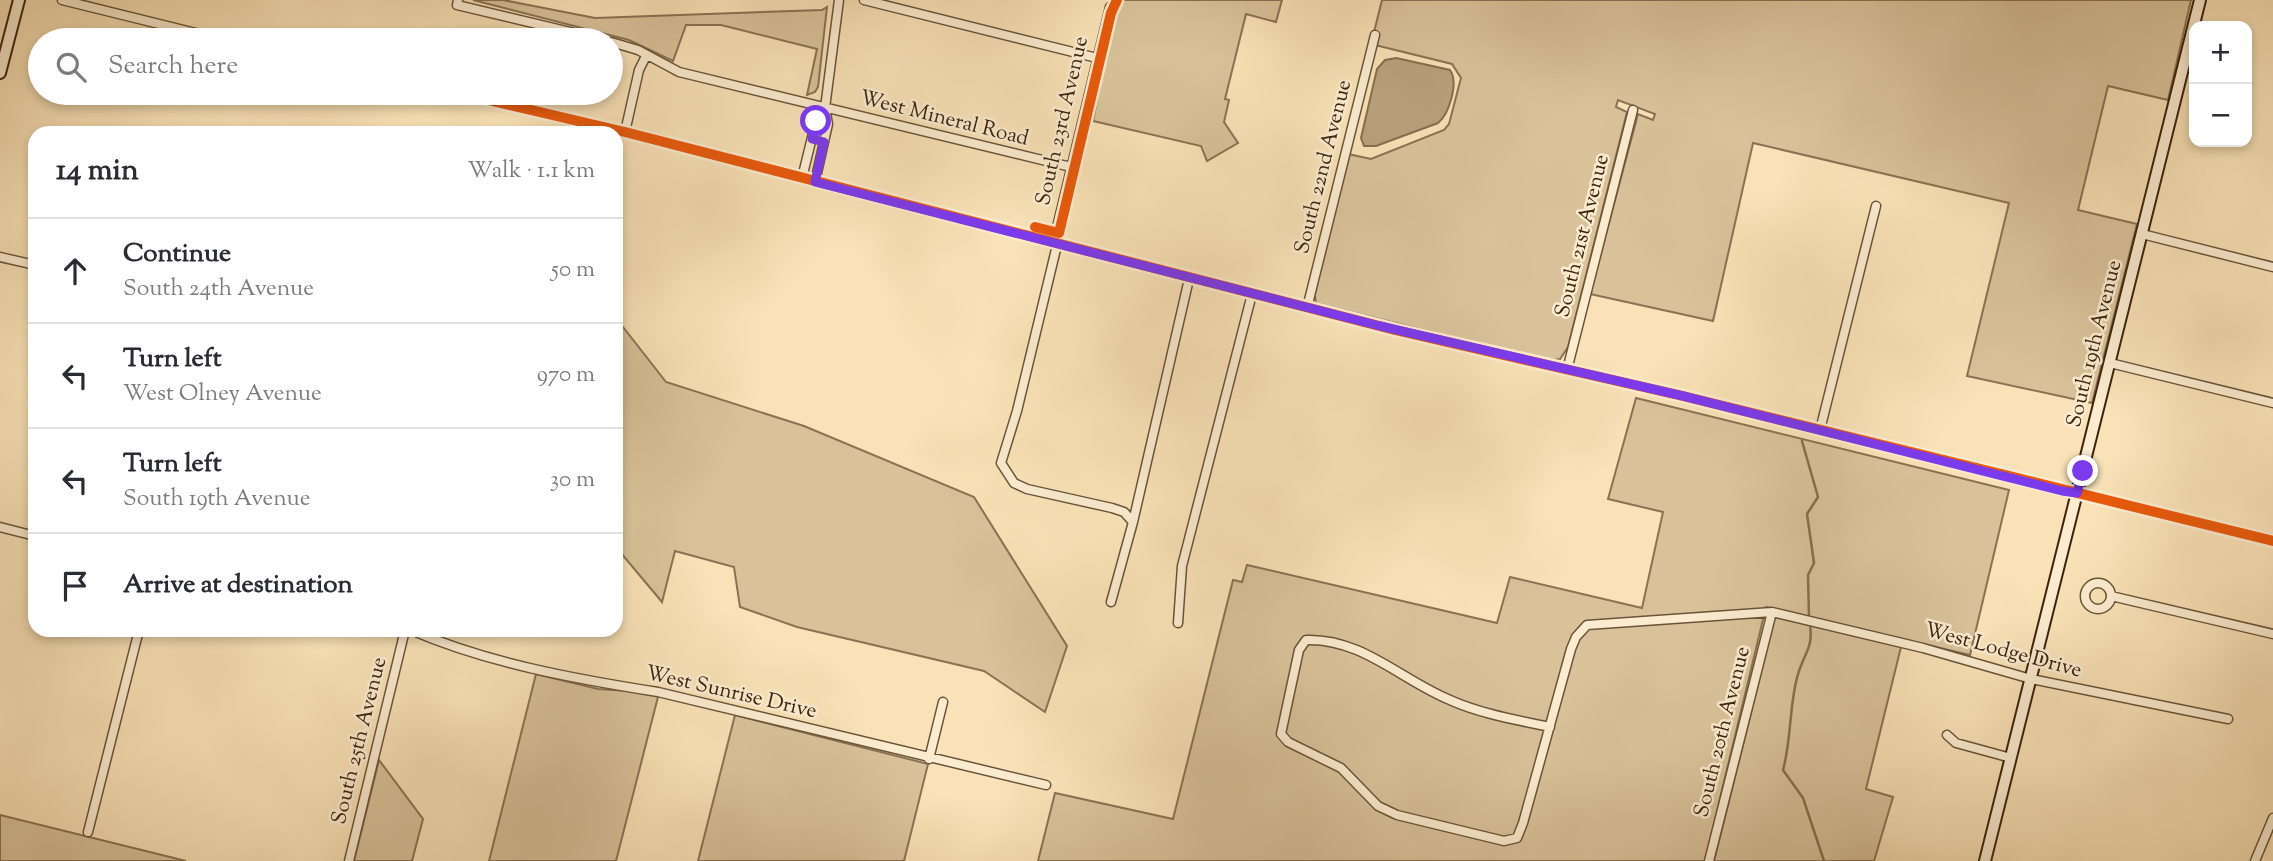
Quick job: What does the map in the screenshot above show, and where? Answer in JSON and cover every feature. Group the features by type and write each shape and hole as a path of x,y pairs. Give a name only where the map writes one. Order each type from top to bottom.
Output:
{"street":[{"path":"0,73 19,0"},
{"path":"62,0 175,28"},
{"path":"815,182 828,124 825,108 839,0"},
{"path":"864,0 1097,58"},
{"name":"South 19th Avenue","path":"1985,861 2200,0"},
{"path":"458,2 558,28"},
{"name":"South 23rd Avenue","path":"1110,7 1071,167 1017,411 1001,463 1013,483 1027,489 1112,508 1124,512 1133,522"},
{"name":"South 22nd Avenue","path":"1307,308 1375,35"},
{"name":"West Mineral Road","path":"623,47 679,72 1071,167"},
{"path":"646,56 639,70 625,132 1189,279 2273,541"},
{"path":"509,105 599,126"},
{"path":"802,178 816,121 825,108"},
{"name":"South 21st Avenue","path":"1567,370 1633,110"},
{"path":"812,139 824,142"},
{"path":"1819,430 1876,206"},
{"path":"2142,234 2273,267"},
{"path":"0,257 28,263"},
{"path":"1111,602 1133,522 1189,279"},
{"path":"1178,623 1182,566 1252,294"},
{"path":"2110,363 2273,403"},
{"path":"0,527 28,534"},
{"path":"2110,596 2273,634"},
{"name":"West Lodge Drive","path":"1550,727 1571,649 1576,636 1587,625 1772,612 1923,648 2031,679 2228,719"},
{"name":"South 20th Avenue","path":"1709,861 1772,612"},
{"path":"88,832 137,637"},
{"name":"South 25th Avenue","path":"349,861 403,637"},
{"name":"West Sunrise Drive","path":"427,637 449,647 604,683 658,692 1046,785"},
{"path":"1321,639 1361,650 1449,700 1499,716 1550,727 1517,838 1504,841 1397,815 1378,806 1341,768 1288,742 1281,734 1299,650 1306,640 1321,639"},
{"path":"929,759 943,702"},
{"path":"1947,735 1956,743 2011,758"},
{"path":"2255,861 2273,818"}],"shaded area":[{"path":"473,0 503,0 595,18 822,10 827,7 818,87 815,92 807,95 817,49 721,25 686,25 673,61 623,38 623,28 582,28"},
{"path":"1120,0 1282,0 1276,22 1246,14 1225,99 1229,100 1224,122 1238,143 1207,161 1201,146 1093,121 1114,13"},
{"path":"1382,0 2191,0 2168,100 2108,86 2078,210 2137,224 2092,403 1967,376 2009,203 1753,143 1713,321 1590,294 1638,114 1653,120 1655,114 1618,100 1616,107 1627,112 1568,347 1560,359 1547,361 1316,303 1314,291 1348,154 1371,159 1444,130 1449,124 1461,78 1452,64 1371,44"},
{"path":"1396,58 1450,70 1453,90 1449,106 1438,123 1376,146 1364,146 1361,138 1377,69 1385,60"},
{"path":"623,327 666,382 804,426 974,497 1067,646 1045,712 984,671 797,627 740,607 734,567 675,551 662,602 623,555"},
{"path":"1636,398 2009,490 1970,655 1766,607 1705,861 1038,861 1055,793 1173,819 1233,580 1242,582 1247,565 1497,623 1510,577 1642,608 1663,512 1608,499"},
{"path":"1775,617 1901,647 1866,789 1893,797 1874,861 1714,861"},
{"path":"536,674 598,689 659,693 616,861 489,861"},
{"path":"735,715 928,764 904,861 698,861"},
{"path":"379,760 423,819 412,861 354,861"},
{"path":"0,815 186,861 0,861"}],"waterway":[{"path":"1802,441 1818,497 1807,514 1814,563 1808,575 1809,617"},
{"path":"1810,624 1810,644 1796,682 1783,770 1803,798 1824,861"}],"cycle path":[{"path":"1035,227 1059,233 1111,13 1117,0"},
{"path":"509,105 599,126"},
{"path":"623,132 1395,330 1683,396 2273,541"}],"route":[{"path":"816,121 812,139 824,142 815,182 1541,366 1683,396 2062,491 2077,493 2083,471"}]}
